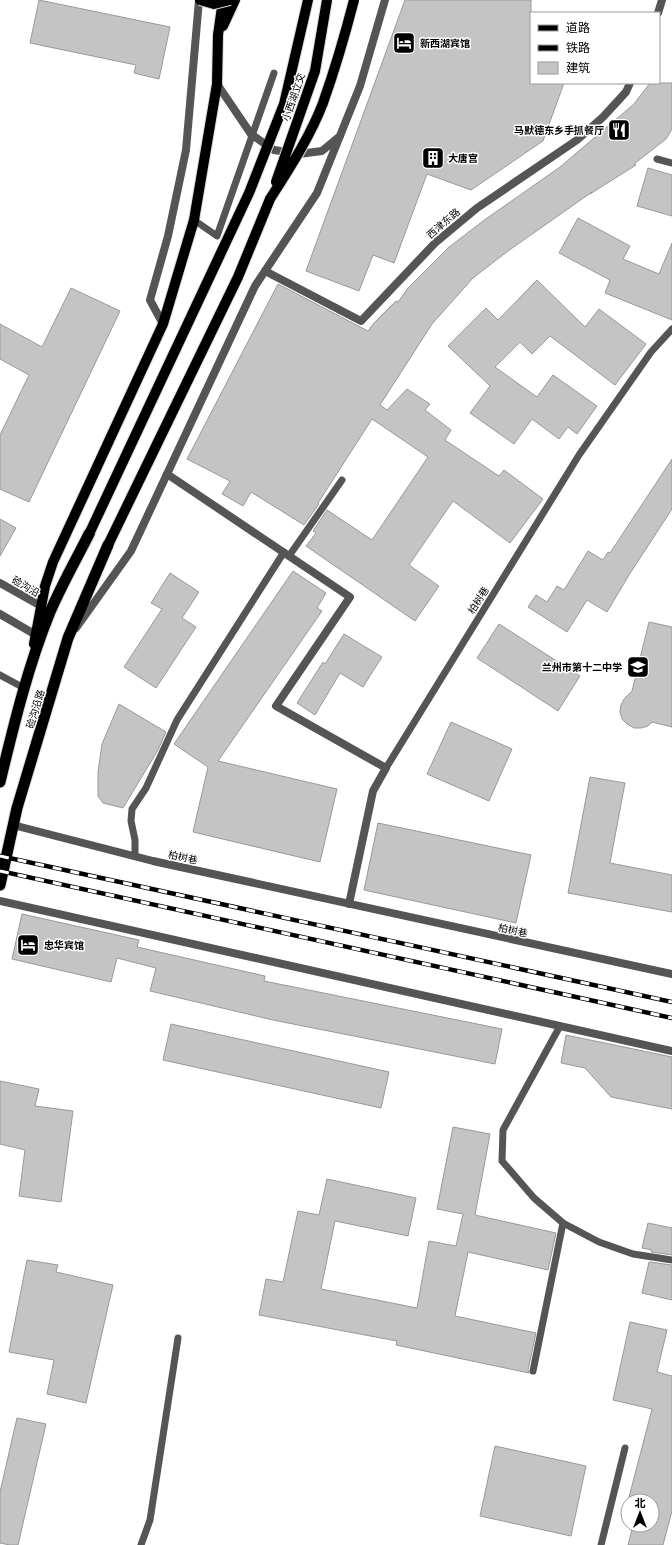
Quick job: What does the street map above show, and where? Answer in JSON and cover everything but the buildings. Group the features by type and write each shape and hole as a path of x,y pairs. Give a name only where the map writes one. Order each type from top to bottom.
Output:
{"highway":[{"name":"硷沟沿路","path":"0,782 30,668 51,611 90,532"},
{"name":"硷沟沿路","path":"0,885 13,825 68,638 108,545"}],"main road":[{"path":"199,0 214,4 230,0"},
{"path":"30,668 45,586 53,562 163,324 194,220 217,84 218,35 223,0"},
{"path":"218,35 235,0"},
{"path":"90,532 249,193 284,104 308,0"},
{"name":"小西湖立交","path":"270,199 315,71 327,0"},
{"path":"108,545 238,277 270,199 297,156 322,104 354,0"}],"street":[{"path":"163,324 150,300 168,236 186,150 199,0"},
{"path":"198,14 206,0"},
{"path":"68,638 131,551 255,286 317,193 360,86 385,0"},
{"path":"658,12 662,0"},
{"path":"217,84 251,134 274,150 299,154 322,151 341,136"},
{"name":"西津东路","path":"265,271 361,321 435,243 477,208 577,140 603,117 626,92 630,84"},
{"path":"167,474 350,597 276,706 386,768"},
{"name":"硷沟沿","path":"0,583 41,606"},
{"path":"0,614 36,635"},
{"name":"柏树巷","path":"349,904 373,791 386,768"},
{"name":"柏树巷","path":"13,825 136,856 672,974"},
{"path":"0,901 672,1051"}],"lane":[{"path":"194,220 217,236 274,73"},
{"path":"658,158 672,163"},
{"name":"柏树巷","path":"386,768 580,455 651,352 672,329"},
{"path":"136,856 136,840 131,822 132,808 146,788 177,720 287,554 342,480"},
{"path":"0,675 24,688"},
{"path":"560,1026 503,1130 502,1161 534,1198 562,1223 599,1242 633,1254 672,1260"},
{"path":"533,1371 562,1223"},
{"path":"141,1545 150,1520 178,1338"},
{"path":"601,1545 625,1448"}],"railway":[{"path":"0,856 672,1002"},
{"path":"0,871 672,1018"}],"place":[{"name":"新西湖宾馆","path":"404,43"},
{"name":"马默德东乡手抓餐厅","path":"619,130"},
{"name":"大唐宫","path":"433,158"},
{"name":"兰州市第十二中学","path":"638,667"},
{"name":"忠华宾馆","path":"28,945"}]}
